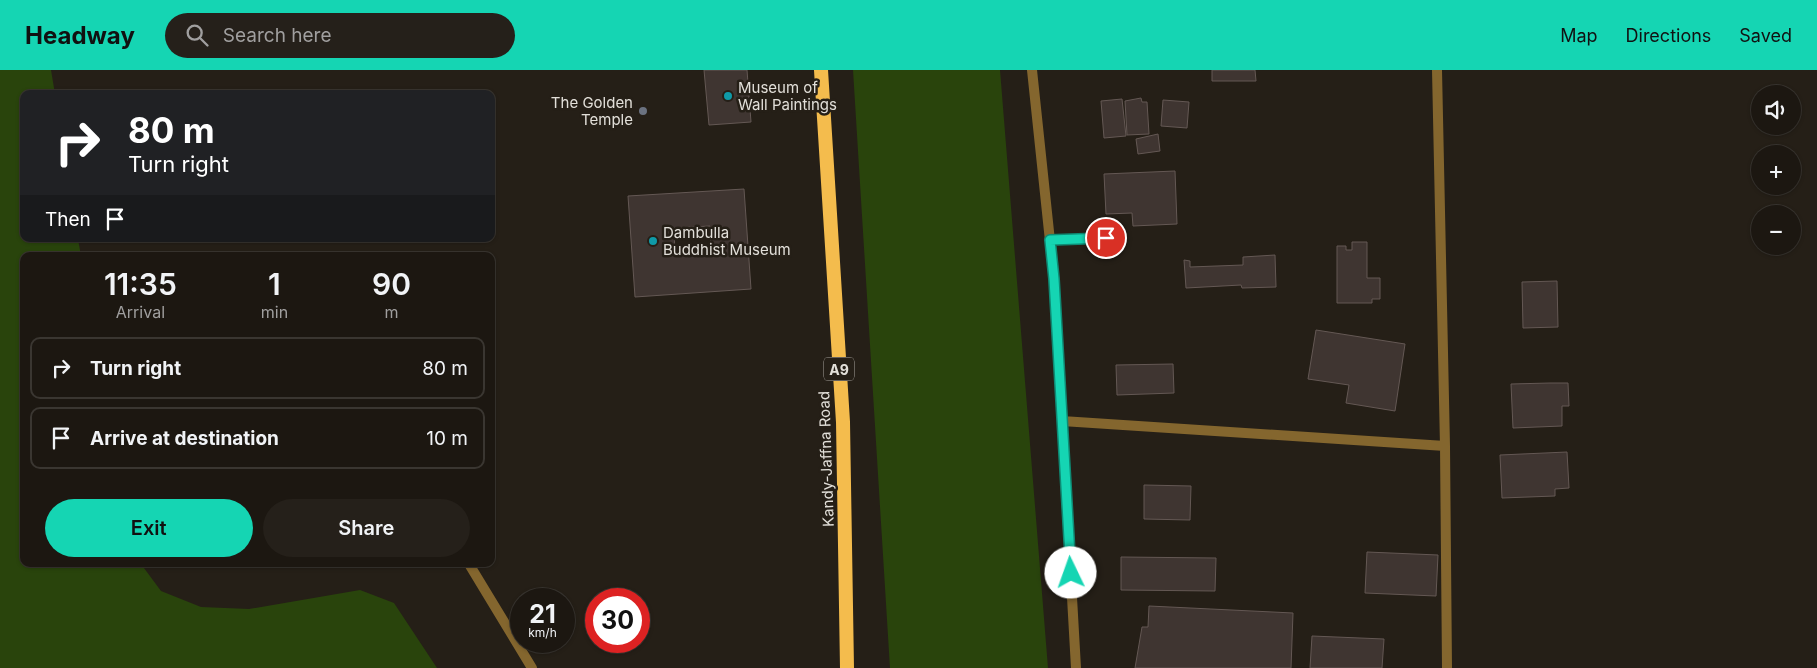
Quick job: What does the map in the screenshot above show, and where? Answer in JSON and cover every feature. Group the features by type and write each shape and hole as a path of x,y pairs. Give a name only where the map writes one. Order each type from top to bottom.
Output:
{"highway":[{"name":"Kandy-Jaffna Road","path":"821,70 842,422 847,668"}],"street":[{"path":"1032,70 1050,240 1076,668"},
{"path":"1437,70 1445,446 1446,668"},
{"path":"1050,240 1106,238"},
{"path":"1062,421 1445,446"},
{"path":"471,567 532,668"}],"green space":[{"path":"0,70 51,70 54,90 20,90 20,242 79,242 80,252 20,252 20,567 143,567 161,591 201,607 249,609 360,590 394,603 437,668 0,668"},
{"path":"853,70 1000,70 1048,668 890,668"}],"building":[{"name":"Museum of Wall Paintings","path":"704,70 747,70 751,122 709,125"},
{"path":"1212,70 1255,70 1256,81 1212,81"},
{"path":"1141,98 1142,102 1147,102 1149,134 1127,135 1125,101"},
{"path":"1122,99 1126,136 1104,138 1101,101"},
{"path":"1163,100 1189,102 1187,128 1161,126"},
{"path":"1158,134 1160,151 1138,154 1136,139"},
{"path":"1175,171 1177,224 1133,226 1132,213 1106,214 1104,174"},
{"name":"Dambulla Buddhist Museum","path":"744,189 751,289 635,297 628,196","holes":["710,226 711,254 675,256 674,228"]},
{"path":"1352,242 1367,242 1367,278 1380,278 1380,299 1372,299 1372,303 1337,303 1337,246 1346,246 1346,250 1352,250"},
{"path":"1275,255 1276,287 1242,288 1241,285 1186,288 1184,260 1190,261 1190,267 1243,265 1243,257"},
{"path":"1557,281 1558,327 1523,328 1522,282"},
{"path":"1316,330 1405,344 1395,411 1346,403 1349,385 1308,379"},
{"path":"1173,364 1174,393 1117,395 1116,365"},
{"path":"1568,383 1569,406 1562,406 1562,426 1513,428 1511,384"},
{"path":"1567,452 1569,488 1555,489 1555,496 1502,498 1500,455"},
{"path":"1144,485 1191,486 1190,520 1144,519"},
{"path":"1367,552 1438,555 1436,596 1365,593"},
{"path":"1121,557 1216,558 1215,591 1121,590"},
{"path":"1149,606 1293,613 1291,668 1135,668 1142,627 1148,627"},
{"path":"1312,636 1384,639 1382,668 1310,668"}],"place":[{"name":"Museum of Wall Paintings","path":"728,96"},
{"name":"The Golden Temple","path":"643,111"},
{"name":"Dambulla Buddhist Museum","path":"653,241"}],"route":[{"path":"1071,573 1054,279 1050,240 1106,238"}]}
